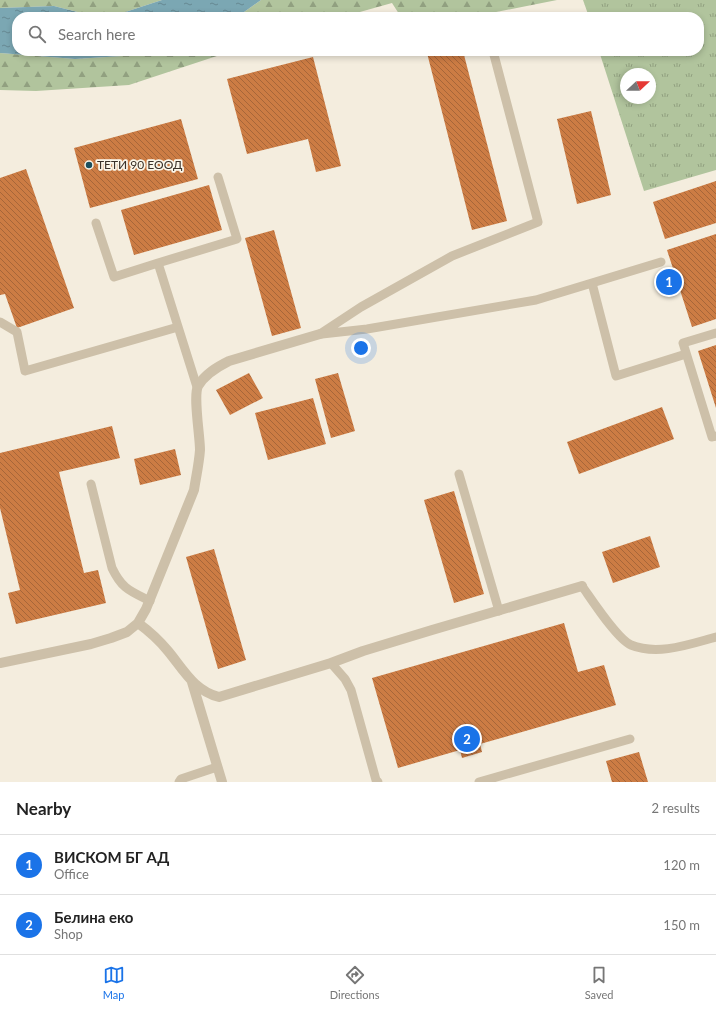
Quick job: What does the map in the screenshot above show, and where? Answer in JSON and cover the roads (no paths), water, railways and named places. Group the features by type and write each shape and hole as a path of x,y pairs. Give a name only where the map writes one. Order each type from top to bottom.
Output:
{"street":[{"path":"0,663 91,644 127,632 138,623 150,601 194,490 200,450 196,406 198,387 206,375 229,361 320,334"},
{"path":"138,623 153,634 200,689 210,695 220,697 331,663 370,649 582,586"},
{"path":"191,680 222,782"}],"lane":[{"path":"320,334 361,307 452,256 538,222 494,56"},
{"path":"96,223 114,276 237,239 218,177"},
{"path":"320,334 367,329 536,300 661,262"},
{"path":"158,263 198,387"},
{"path":"592,283 616,376 686,354"},
{"path":"0,322 17,332 25,371 178,327"},
{"path":"716,333 683,344 712,437 716,436"},
{"path":"459,474 499,610"},
{"path":"91,484 112,568 118,580 125,588 150,601"},
{"path":"582,586 616,632 631,644 650,649 676,648 716,637"},
{"path":"331,663 345,679 351,690 376,780 378,782"},
{"path":"479,782 630,739"},
{"path":"178,782 181,779 217,767"}],"water":[{"path":"162,0 261,0 244,12 125,12"},
{"path":"54,6 77,12 12,12 12,54 0,53 0,8"},
{"path":"38,56 122,56 75,59"}],"place":[{"name":"ТЕТИ 90 ЕООД","path":"89,165"},
{"name":"ВИСКОМ БГ АД","path":"669,282"},
{"name":"Белина еко","path":"467,739"}]}
